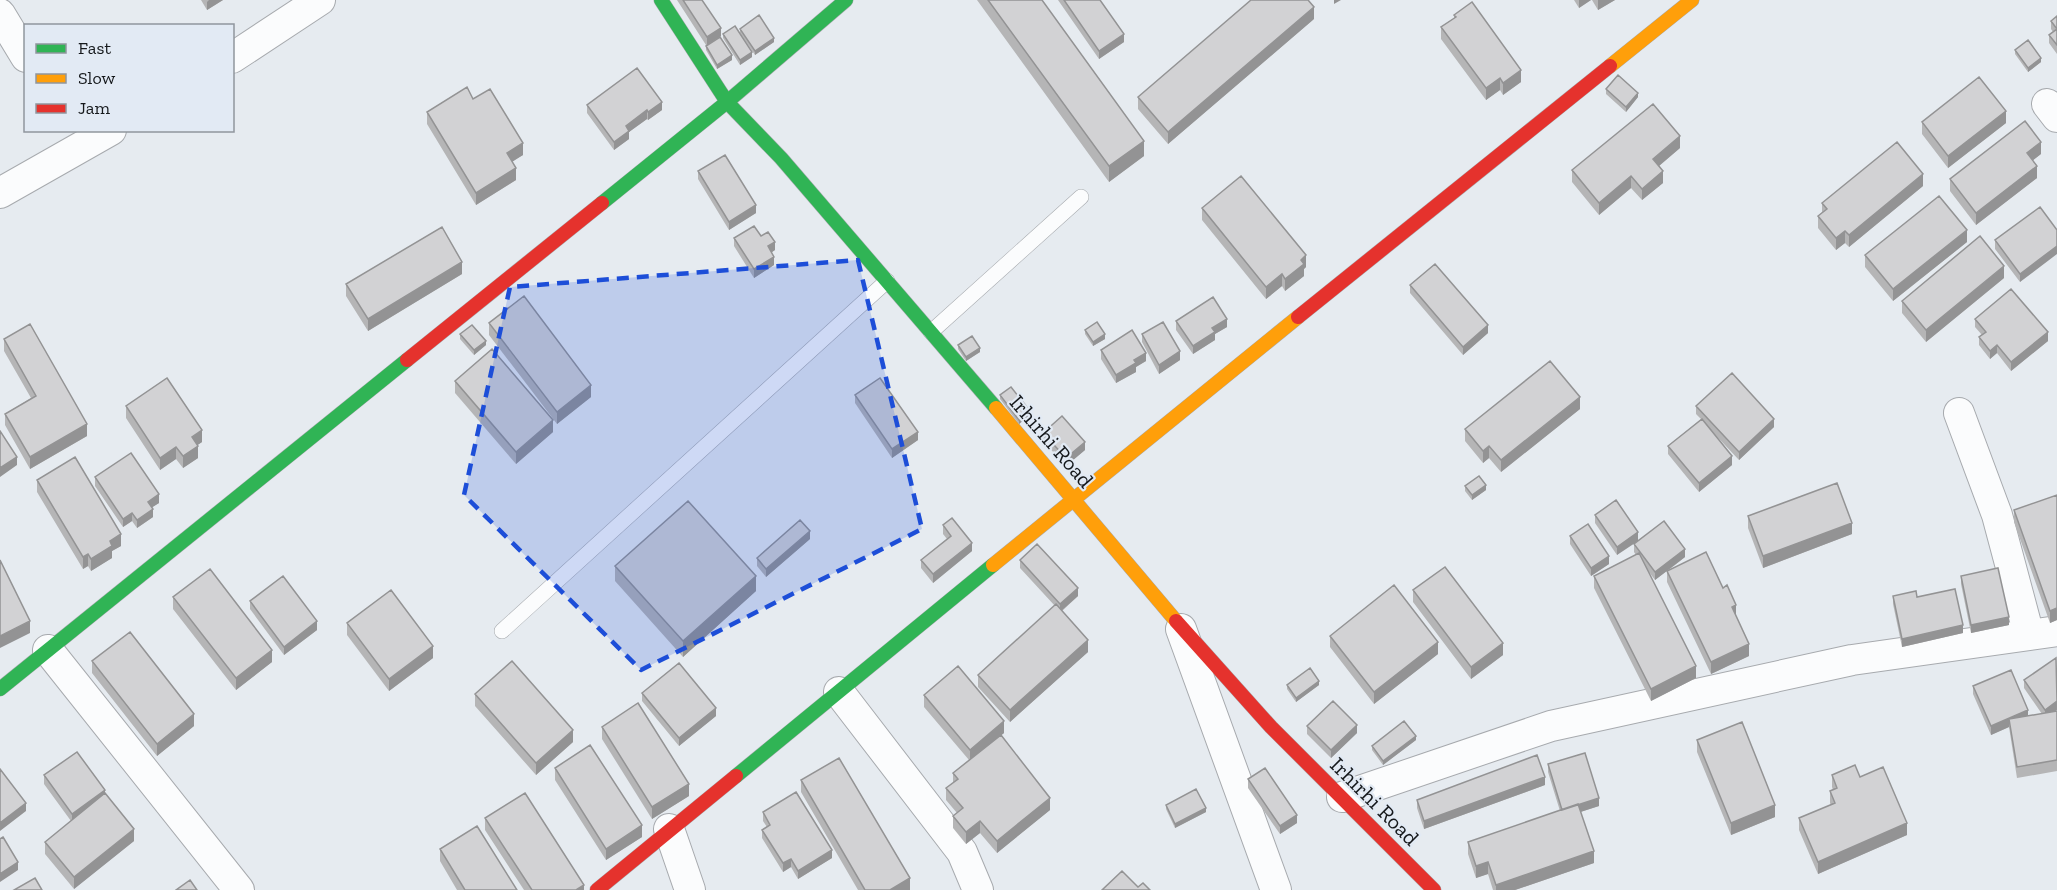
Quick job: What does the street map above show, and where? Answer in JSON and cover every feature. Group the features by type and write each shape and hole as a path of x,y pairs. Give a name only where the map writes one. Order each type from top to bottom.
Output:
{"street":[{"path":"234,57 320,0"},
{"name":"Irhirhi Road","path":"661,0 727,102 781,158 1074,498 1180,626 1271,727 1434,890"},
{"path":"0,689 727,102 846,0"},
{"path":"597,890 1074,498 1692,0"},
{"path":"0,14 24,54"},
{"path":"0,193 74,139 103,132"},
{"path":"1342,797 1551,726 1852,660 2043,633 1959,413"},
{"path":"1180,626 1276,890"},
{"path":"48,650 239,890"},
{"path":"839,692 962,852 978,890"},
{"path":"669,829 690,890"}],"lane":[{"path":"931,332 1081,197"},
{"path":"502,631 887,281"}],"highlighted area":[{"path":"858,260 922,529 641,670 464,495 510,287"}],"building":[{"path":"683,0 702,0 721,28 707,37"},
{"path":"988,0 1042,0 1144,141 1109,166"},
{"path":"1064,0 1100,0 1124,34 1099,51"},
{"path":"1251,0 1308,0 1314,7 1168,132 1138,97"},
{"path":"1472,2 1521,70 1503,83 1500,78 1486,88 1441,27"},
{"path":"759,15 774,38 755,51 740,29"},
{"path":"2057,16 2057,29 2051,21"},
{"path":"735,26 752,52 740,60 723,34"},
{"path":"2057,29 2057,45 2049,35"},
{"path":"720,37 732,55 717,65 706,46"},
{"path":"2028,40 2041,58 2028,68 2015,50"},
{"path":"637,68 662,102 626,126 629,131 614,142 587,105"},
{"path":"1618,75 1638,93 1626,107 1606,89"},
{"path":"1979,77 2006,111 1948,156 1922,122"},
{"path":"467,87 473,99 490,89 523,143 507,153 516,168 476,193 427,112"},
{"path":"1653,104 1680,136 1653,159 1663,171 1642,189 1631,176 1599,203 1572,170"},
{"path":"2025,121 2041,142 2027,153 2037,166 1976,213 1950,179"},
{"path":"1897,142 1923,174 1849,235 1845,231 1836,238 1818,216 1827,209 1822,203"},
{"path":"725,155 756,205 729,222 698,171"},
{"path":"1241,176 1306,255 1301,260 1304,264 1285,279 1282,274 1266,287 1202,208"},
{"path":"1939,196 1967,230 1893,289 1865,255"},
{"path":"2040,207 2057,230 2057,246 2020,274 1995,240"},
{"path":"754,226 761,236 768,232 775,242 768,246 774,257 754,269 734,238"},
{"path":"442,227 462,262 368,319 346,284"},
{"path":"1980,236 2004,266 1926,330 1902,301"},
{"path":"1435,264 1488,325 1463,347 1410,285"},
{"path":"2011,289 2048,332 2011,362 1997,345 1990,351 1979,337 1986,332 1975,319"},
{"path":"524,296 591,385 557,412 489,323"},
{"path":"1213,297 1227,319 1212,328 1215,332 1193,346 1176,321"},
{"path":"1097,322 1105,334 1093,342 1085,330"},
{"path":"1163,322 1180,351 1159,365 1142,334"},
{"path":"30,324 87,424 30,457 5,414 36,396 4,339"},
{"path":"472,325 486,341 474,350 460,334"},
{"path":"1132,330 1146,353 1134,360 1136,363 1116,375 1101,350"},
{"path":"972,336 980,348 966,357 958,345"},
{"path":"492,349 553,420 516,452 455,381"},
{"path":"1550,361 1580,397 1501,460 1489,446 1483,451 1465,429"},
{"path":"1732,373 1774,419 1739,452 1696,406"},
{"path":"167,378 202,430 192,437 198,446 183,456 176,447 160,458 126,406"},
{"path":"880,378 918,432 892,449 855,395"},
{"path":"1011,387 1030,411 1019,420 1000,395"},
{"path":"1062,416 1085,442 1066,458 1043,433"},
{"path":"1702,419 1732,456 1699,483 1668,446"},
{"path":"0,431 17,457 0,468"},
{"path":"131,453 159,494 148,502 153,509 137,520 132,513 123,519 95,477"},
{"path":"75,457 121,534 110,541 112,546 91,559 88,554 83,557 37,480"},
{"path":"1479,476 1486,485 1472,495 1465,486"},
{"path":"1837,483 1852,523 1763,556 1748,516"},
{"path":"2057,495 2057,608 2050,611 2014,510"},
{"path":"1616,500 1638,532 1617,547 1595,515"},
{"path":"688,501 756,576 683,641 615,566"},
{"path":"952,518 972,543 933,574 921,560 951,536 943,525"},
{"path":"800,520 810,531 766,569 757,558"},
{"path":"1664,521 1685,549 1655,572 1634,544"},
{"path":"1588,524 1609,556 1591,568 1570,536"},
{"path":"1037,544 1078,588 1060,604 1020,560"},
{"path":"1706,552 1723,588 1727,585 1736,605 1732,607 1749,644 1711,662 1667,571"},
{"path":"1639,553 1696,666 1651,689 1594,576"},
{"path":"0,560 30,621 0,636"},
{"path":"1445,567 1503,643 1471,667 1413,590"},
{"path":"1998,568 2009,617 1971,625 1961,576"},
{"path":"210,569 272,650 236,678 173,597"},
{"path":"283,576 317,621 284,647 250,601"},
{"path":"1394,585 1438,642 1374,692 1330,636"},
{"path":"1955,589 1963,625 1902,639 1893,596 1916,591 1917,597"},
{"path":"391,590 433,646 389,679 347,623"},
{"path":"1056,604 1088,640 1010,710 978,675"},
{"path":"130,632 194,714 157,744 92,661"},
{"path":"2056,658 2057,701 2045,710 2024,680"},
{"path":"512,661 573,730 536,763 475,694"},
{"path":"679,663 716,708 679,738 642,693"},
{"path":"958,666 1004,721 970,750 924,695"},
{"path":"1310,668 1319,681 1296,698 1287,685"},
{"path":"2011,670 2028,710 1991,726 1973,686"},
{"path":"1333,701 1357,725 1331,750 1307,726"},
{"path":"638,703 689,784 652,807 602,727"},
{"path":"2057,711 2057,760 2017,767 2009,719"},
{"path":"1404,721 1416,736 1383,761 1372,746"},
{"path":"1742,722 1775,805 1731,823 1697,740"},
{"path":"1001,735 1050,798 997,841 980,821 966,832 953,816 963,808 946,788 958,779 953,773"},
{"path":"590,745 642,825 606,849 555,768"},
{"path":"77,752 105,790 72,814 44,775"},
{"path":"1585,753 1599,798 1562,810 1548,764"},
{"path":"1537,755 1545,777 1424,821 1417,800"},
{"path":"839,758 910,878 890,890 865,890 801,780"},
{"path":"1855,765 1860,777 1883,767 1907,823 1818,862 1799,818 1835,803 1830,791 1837,788 1832,775"},
{"path":"1265,768 1297,815 1280,826 1248,779"},
{"path":"0,769 26,803 0,823"},
{"path":"1196,789 1206,808 1175,824 1166,805"},
{"path":"796,792 832,850 798,871 791,859 783,863 762,830 770,825 763,812"},
{"path":"105,793 134,829 74,877 45,842"},
{"path":"525,793 584,885 576,890 532,890 485,818"},
{"path":"1578,804 1594,851 1496,885 1488,862 1476,866 1468,842"},
{"path":"477,826 517,890 465,890 440,849"},
{"path":"3,837 18,862 0,874 0,839"},
{"path":"1122,871 1138,887 1143,883 1150,890 1102,890"},
{"path":"35,878 42,890 14,890"},
{"path":"190,880 197,890 176,890"}],"traffic: fast":[{"path":"661,0 727,102 781,158 996,408"},
{"path":"602,203 727,102 846,0"},
{"path":"0,689 407,360"},
{"path":"736,776 993,565"}],"traffic: slow":[{"path":"1610,66 1692,0"},
{"path":"993,565 1298,317"},
{"path":"996,408 1176,621"}],"traffic: jam":[{"path":"1298,317 1610,66"},
{"path":"407,360 602,203"},
{"path":"1176,621 1271,727 1434,890"},
{"path":"597,890 736,776"}]}
